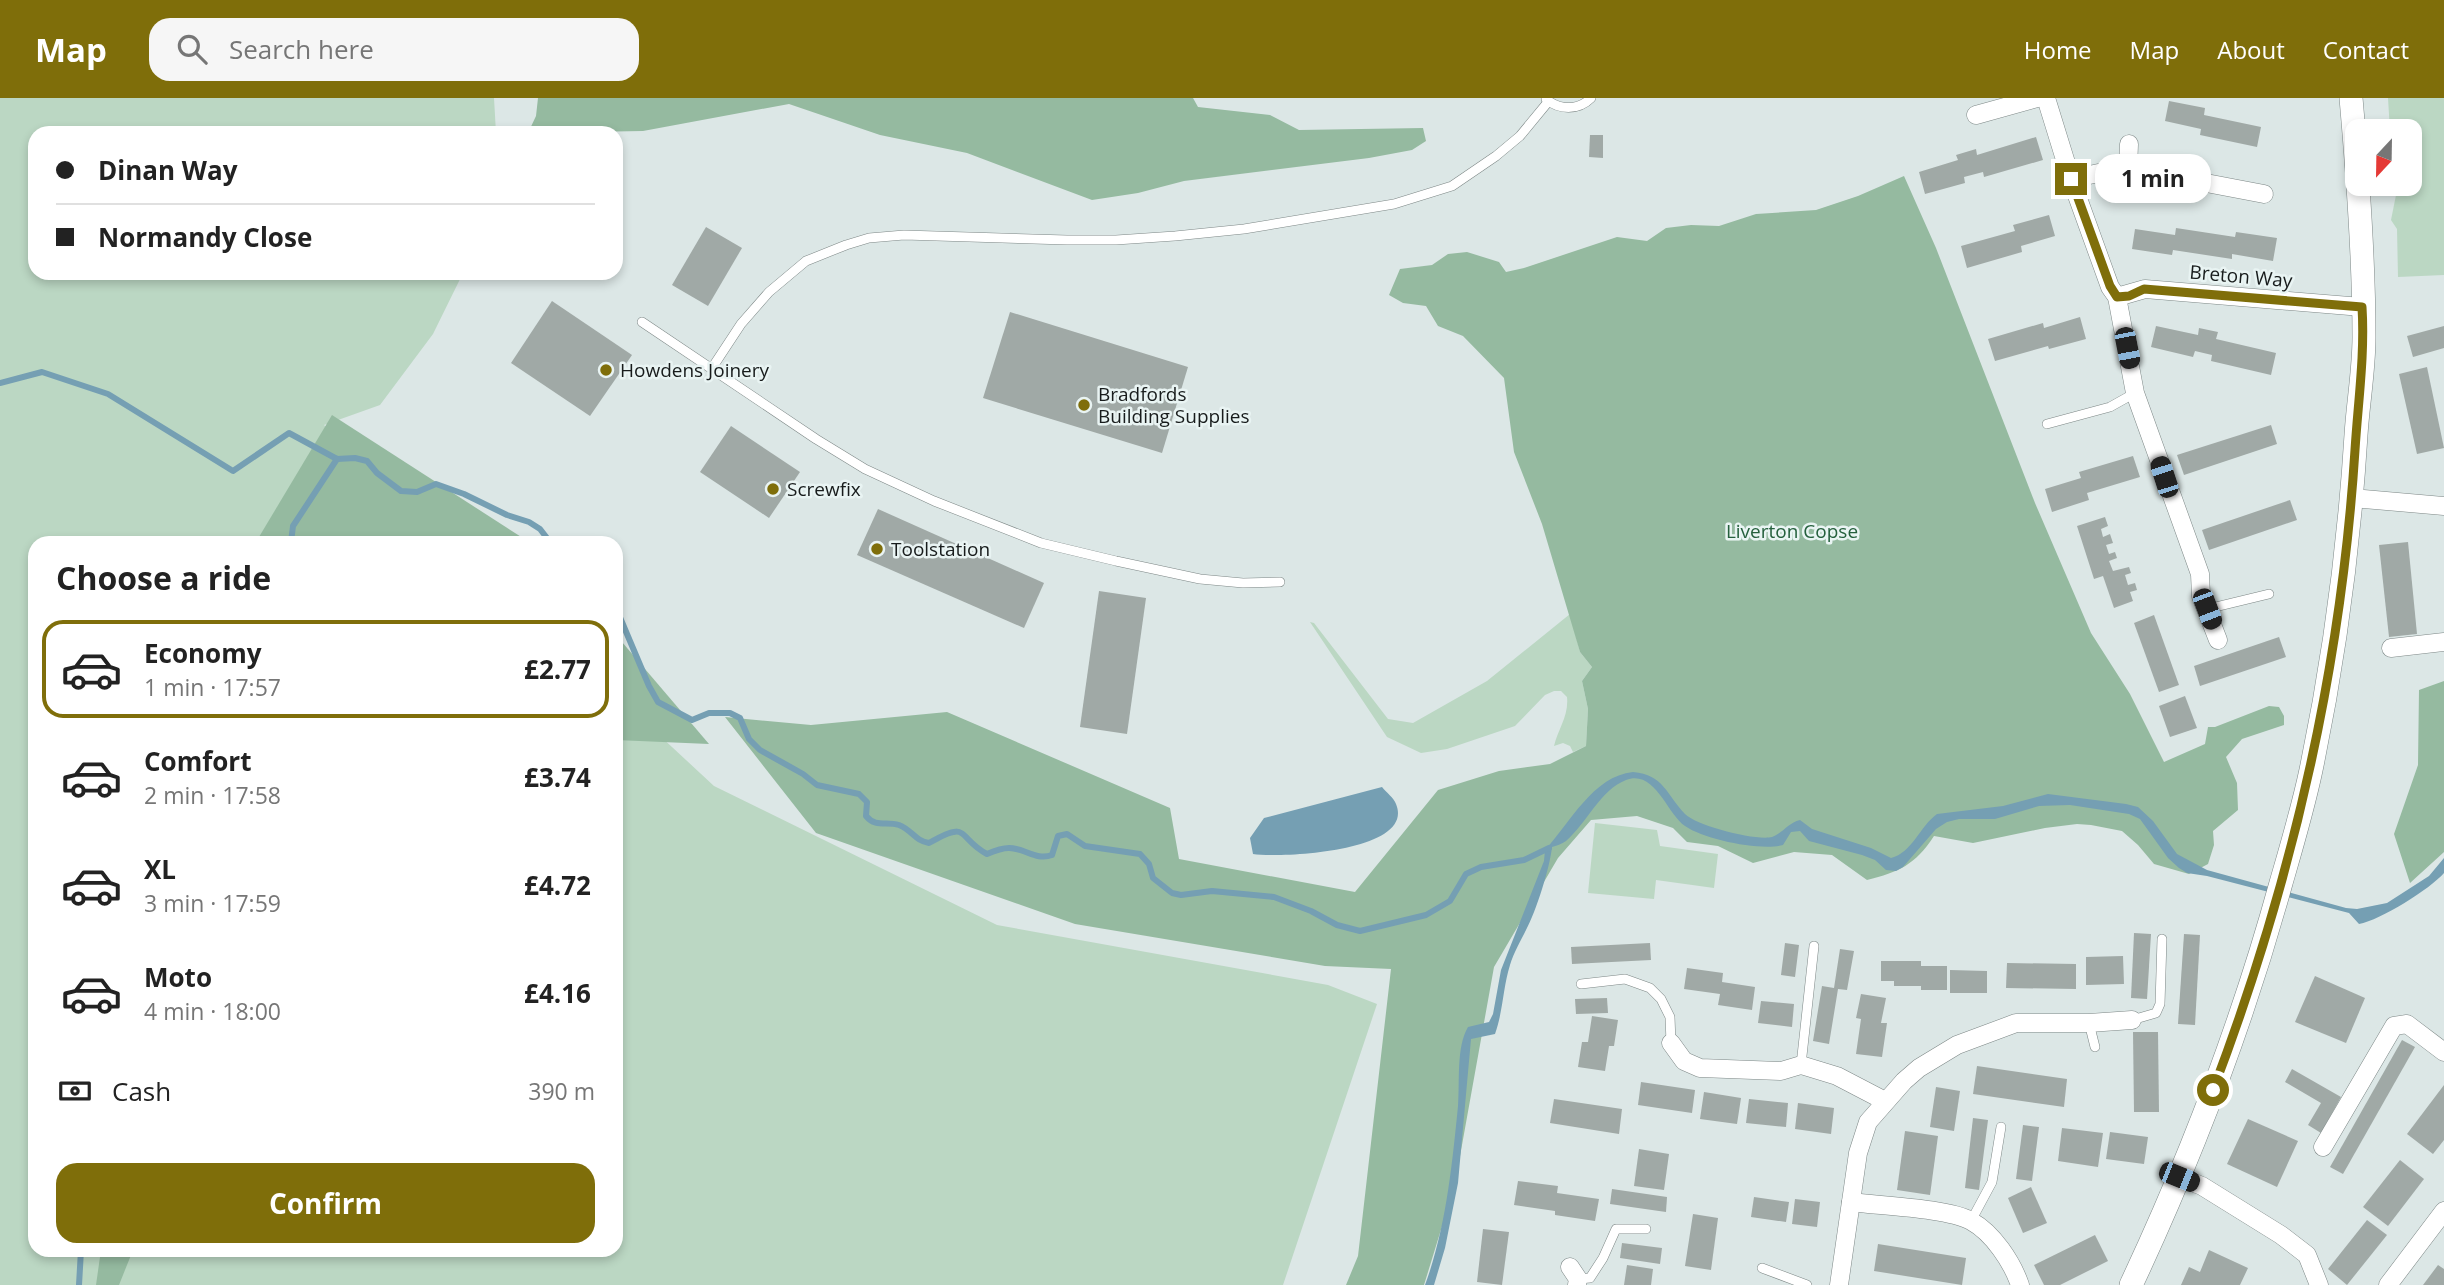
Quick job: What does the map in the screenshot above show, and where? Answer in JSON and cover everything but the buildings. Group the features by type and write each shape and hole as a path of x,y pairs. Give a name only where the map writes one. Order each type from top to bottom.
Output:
{"street":[{"path":"1976,115 2037,98"},
{"path":"2046,98 2071,179 2110,286 2117,297 2135,393 2200,574 2201,596 2218,640"},
{"path":"2131,1285 2179,1177 2242,1013 2266,938 2299,817 2325,697 2353,498 2364,338 2351,98"},
{"path":"2128,170 2129,144"},
{"path":"2071,179 2117,169 2264,194"},
{"name":"Breton Way","path":"2117,297 2129,296 2144,289 2362,307"},
{"path":"2353,498 2444,506"},
{"path":"2391,648 2444,642"},
{"path":"1839,1285 1858,1153 1868,1122 1919,1068 1957,1045 1993,1029 2016,1023 2132,1020"},
{"path":"2323,1147 2394,1026 2407,1024 2444,1052"},
{"path":"1671,1043 1684,1061 1700,1068 1781,1071 1801,1065 1837,1076 1885,1101"},
{"path":"2179,1177 2202,1186 2281,1235 2307,1255 2319,1285"},
{"path":"1851,1202 1945,1213 1971,1221 2005,1253 2020,1285"},
{"path":"2389,1285 2444,1211"}],"lane":[{"path":"712,368 741,324 769,292 806,261 846,245 869,238 904,235 1067,240 1175,236 1244,229 1394,204 1452,186 1520,136 1547,100 1561,107 1575,108 1591,98"},
{"path":"642,322 788,420 866,468 934,501 1041,543 1199,579 1243,583 1280,582"},
{"path":"2047,424 2110,407 2135,393"},
{"path":"2207,609 2269,594"},
{"path":"2132,1020 2156,1013 2160,1004 2162,939"},
{"path":"1801,1065 1814,946"},
{"path":"1581,984 1625,979 1650,988 1661,999 1670,1017 1671,1043"},
{"path":"2090,1023 2095,1047"},
{"path":"1971,1221 1992,1182 2001,1127"},
{"path":"1575,1277 1590,1278 1603,1258 1616,1229 1646,1229"},
{"path":"1762,1268 1807,1285"}],"green space":[{"path":"0,98 494,98 496,126 28,126 28,280 460,280 433,334 380,405 324,425 444,536 28,536 28,1257 623,1257 623,702 714,786 997,925 1328,985 1377,1004 1283,1285 0,1285"},
{"path":"538,98 1193,98 1198,107 1270,115 1299,130 1423,128 1426,141 1412,150 1369,158 1184,181 1138,193 1092,200 967,153 880,135 789,104 643,131 623,131 623,126 531,126 536,116"},
{"path":"2388,98 2444,98 2444,275 2398,277 2397,229 2391,220 2396,196 2422,196 2422,119 2389,119"},
{"name":"Liverton Copse","path":"1904,176 1936,248 2035,503 2091,633 2130,694 2164,762 2205,744 2208,727 2215,727 2269,706 2279,707 2284,716 2284,725 2242,739 2226,757 2237,783 2238,810 2213,831 2214,845 2208,864 2189,874 2154,864 2122,831 2091,825 2045,828 1973,843 1934,836 1913,861 1888,874 1867,880 1832,855 1794,852 1753,863 1718,846 1687,842 1673,828 1637,816 1591,820 1558,858 1494,967 1455,1184 1424,1285 1346,1285 1358,1256 1391,969 1325,966 1075,924 816,833 725,717 811,725 947,712 1170,808 1179,859 1355,892 1438,790 1499,771 1550,764 1586,746 1588,709 1582,681 1592,667 1580,652 1542,524 1514,452 1504,378 1463,336 1438,326 1426,306 1403,303 1389,295 1400,269 1432,265 1448,254 1467,252 1499,262 1506,272 1617,237 1647,241 1666,228 1719,226 1756,214 1816,210"},
{"path":"332,415 520,536 260,536"},
{"path":"1570,614 1580,652 1592,667 1582,681 1588,709 1586,746 1573,752 1570,746 1563,743 1554,746 1566,710 1567,697 1561,691 1545,695 1515,726 1447,749 1421,753 1387,737 1310,622 1314,623 1388,719 1413,723 1487,681"},
{"path":"623,643 709,744 623,740"},
{"path":"2444,681 2444,852 2410,883 2394,834 2418,765 2419,690"},
{"path":"1595,823 1657,830 1660,846 1718,854 1714,888 1656,880 1654,899 1588,893"},
{"path":"100,1257 130,1257 119,1285 96,1285"}],"water":[{"path":"1633,772 1658,781 1685,814 1714,828 1764,838 1772,837 1800,820 1812,829 1871,848 1891,858 1905,851 1937,814 2003,806 2048,794 2138,807 2153,821 2177,854 2207,870 2346,908 2357,909 2387,903 2429,876 2444,858 2444,873 2404,903 2380,917 2359,924 2349,913 2187,873 2168,858 2140,819 2129,814 2070,805 2039,806 1995,819 1959,819 1936,829 1903,867 1896,871 1886,870 1875,860 1862,855 1809,841 1800,831 1791,832 1783,845 1761,847 1706,836 1678,820 1660,794 1645,781 1636,778 1626,780 1601,799 1574,834 1552,847 1538,901 1510,965 1495,1034 1471,1039 1458,1183 1445,1248 1434,1285 1425,1285 1447,1197 1464,1035 1468,1027 1489,1022 1493,1014 1501,970 1544,861 1545,850 1594,791 1619,775"},
{"path":"1382,787 1396,804 1397,820 1386,833 1366,842 1315,853 1253,854 1250,838 1264,818"}],"waterway":[{"path":"0,383 42,372 108,394 233,471 289,433 337,459 355,458 367,461 377,473 401,491 417,492 436,484 529,522 545,536"},
{"path":"292,536 293,526 337,459"},
{"path":"623,625 658,702 692,720 709,713 730,713 740,718 749,739 760,750 817,785 859,794 867,802 866,816 870,820 899,825 924,842 929,843 951,832 957,832 987,854 1009,848 1046,856 1052,855 1058,836 1067,834 1085,846 1140,854 1149,864 1153,878 1172,893 1181,895 1212,891 1274,897 1311,911 1337,925 1360,931 1426,915 1450,901 1466,874 1481,867 1524,860 1549,848"},
{"path":"79,1285 81,1257"}],"place":[{"name":"Howdens Joinery","path":"606,370"},
{"name":"Bradfords Building Supplies","path":"1084,405"},
{"name":"Screwfix","path":"773,489"},
{"name":"Toolstation","path":"877,549"}],"route":[{"path":"2071,179 2110,286 2117,297 2129,296 2144,289 2362,307 2364,338 2353,498 2325,697 2311,772 2266,938 2238,1026 2213,1090"}]}
